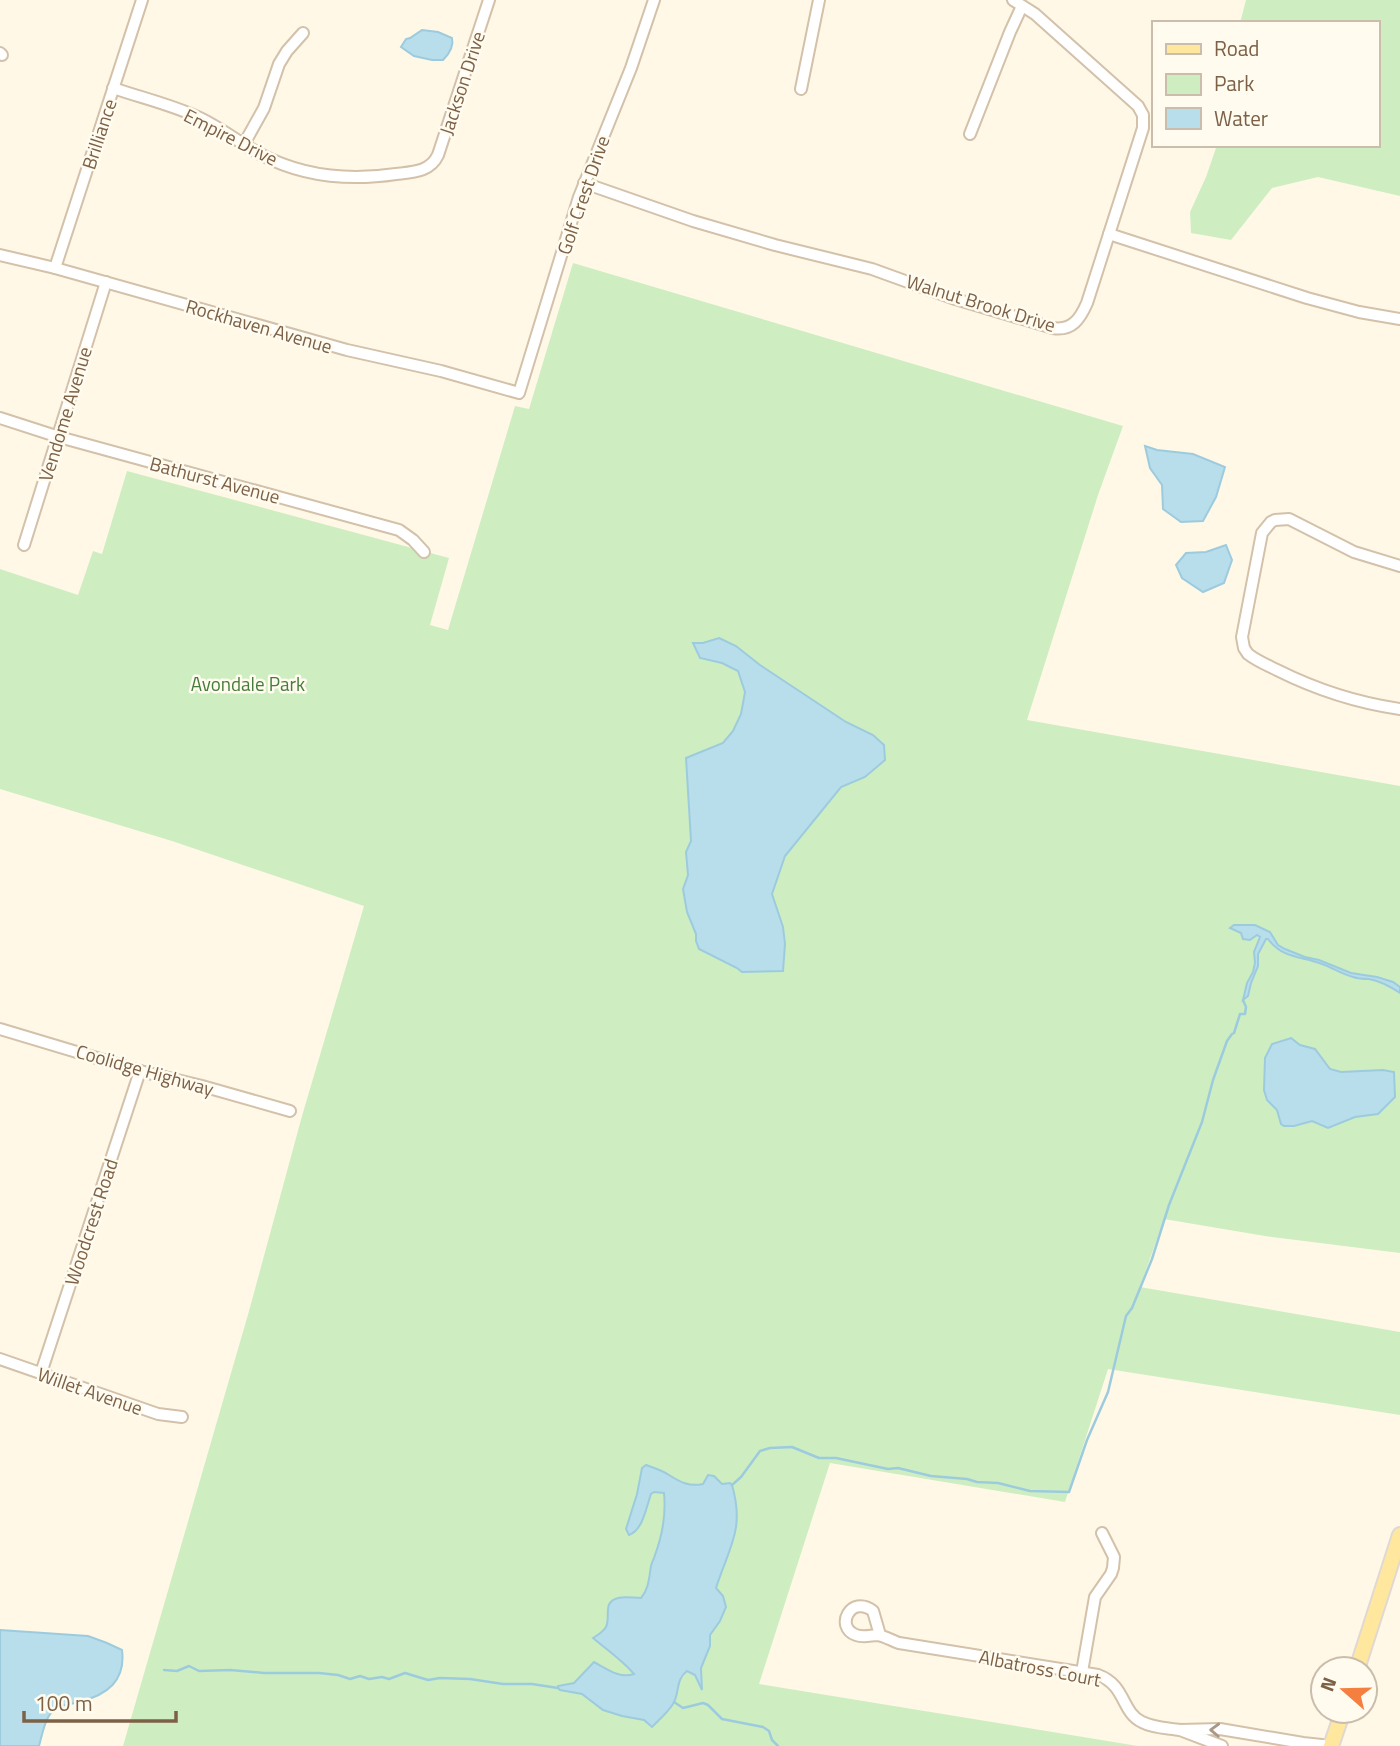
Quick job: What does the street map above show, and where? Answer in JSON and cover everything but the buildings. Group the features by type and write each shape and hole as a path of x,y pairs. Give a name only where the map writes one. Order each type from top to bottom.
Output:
{"main road":[{"path":"1361,1655 1400,1535"},
{"path":"1331,1746 1338,1725"}],"street":[{"name":"Brilliance","path":"55,268 142,0"},
{"name":"Jackson Drive","path":"431,165 438,155 489,0"},
{"name":"Golf Crest Drive","path":"519,393 584,183 631,68 654,0"},
{"path":"801,89 819,0"},
{"path":"970,134 1010,32 1018,3 1035,14 1128,97 1143,115 1143,128 1109,234 1307,298 1359,312 1400,319"},
{"path":"244,144 264,108 279,64 303,33"},
{"name":"Empire Drive","path":"113,88 198,117 261,155 313,174 372,177 426,169 431,165"},
{"name":"Walnut Brook Drive","path":"584,183 693,221 872,269 952,298 1059,329 1074,324 1083,312 1109,234"},
{"name":"Rockhaven Avenue","path":"0,255 106,282 347,351 442,371 519,393"},
{"name":"Vendome Avenue","path":"24,545 106,282"},
{"name":"Bathurst Avenue","path":"0,418 59,437 399,530 424,552"},
{"path":"1400,566 1354,552 1289,519 1270,522 1262,533 1242,637 1244,649 1248,654 1286,674 1333,692 1400,709"},
{"name":"Coolidge Highway","path":"0,1029 140,1072 290,1111"},
{"name":"Woodcrest Road","path":"41,1373 140,1072"},
{"name":"Willet Avenue","path":"0,1359 158,1414 182,1417"},
{"path":"1082,1672 1095,1597 1113,1568 1114,1557 1102,1533"},
{"name":"Albatross Court","path":"880,1635 899,1643 1098,1675 1113,1683 1133,1716 1142,1723 1180,1730 1222,1746"},
{"name":"Albatross Court","path":"1180,1730 1220,1729 1331,1746"}],"green space":[{"path":"1246,0 1400,0 1400,196 1318,177 1272,188 1231,240 1191,233 1190,212 1216,147 1379,147 1379,21 1241,21"},
{"name":"Avondale Park","path":"573,263 1123,426 1098,495 1027,720 1400,786 1400,1253 1265,1236 1164,1219 1140,1287 1400,1332 1400,1415 1108,1369 1065,1502 830,1463 759,1684 1138,1746 123,1746 364,906 172,841 0,789 0,569 78,595 93,551 102,554 127,471 449,558 430,625 448,630 515,406 529,409"}],"water":[{"path":"422,30 438,32 452,38 450,50 443,60 414,56 401,47 406,39"},
{"path":"1145,446 1193,454 1225,467 1216,497 1203,521 1181,522 1163,509 1162,485 1150,468"},
{"path":"1226,545 1232,560 1224,583 1203,592 1182,578 1176,565 1186,553 1206,552"},
{"path":"719,638 736,646 760,665 846,722 873,735 884,745 885,760 865,777 841,787 785,856 772,894 783,927 783,971 742,972 699,949 687,912 683,889 688,875 686,852 691,841 686,758 723,743 733,731 741,714 745,692 738,671 722,663 700,658 693,643"},
{"path":"1234,925 1255,925 1270,932 1278,945 1285,949 1351,973 1393,982 1400,987 1400,993 1377,981 1359,979 1322,964 1286,954 1266,939 1258,954 1258,966 1248,996 1243,1000 1253,972 1254,952 1260,937 1257,935 1250,940 1243,939 1241,933 1230,928"},
{"path":"1291,1038 1300,1045 1315,1049 1330,1069 1341,1072 1394,1072 1395,1097 1378,1114 1355,1117 1328,1128 1312,1121 1284,1126 1277,1110 1267,1100 1264,1090 1265,1058 1272,1044"},
{"path":"646,1465 689,1484 703,1484 708,1475 714,1476 722,1484 730,1483 737,1514 734,1538 716,1588 723,1596 726,1607 710,1635 710,1646 701,1668 702,1690 695,1675 687,1671 679,1682 673,1704 652,1727 644,1720 603,1710 582,1694 558,1688 574,1683 594,1662 619,1674 634,1674 593,1638 606,1627 608,1606 613,1600 621,1597 641,1598 647,1587 661,1532 664,1493 651,1494 638,1528 629,1535 626,1529 642,1468"},
{"path":"0,1630 88,1636 122,1650 121,1670 113,1685 106,1691 53,1711 46,1722 39,1746 0,1746"}],"waterway":[{"path":"732,1485 760,1451 792,1447 819,1458 836,1458 931,1476 998,1483 1030,1491 1069,1492 1087,1440 1108,1392 1126,1316 1132,1308 1152,1259 1169,1205 1202,1122 1227,1041 1234,1033 1240,1014 1245,1014 1243,1000"},
{"path":"164,1670 177,1671 189,1666 199,1671 319,1673 350,1679 360,1676 389,1679 405,1673 428,1680 470,1679 558,1688"},
{"path":"674,1702 683,1708 703,1703 722,1719 763,1727 769,1731 778,1746"}]}
